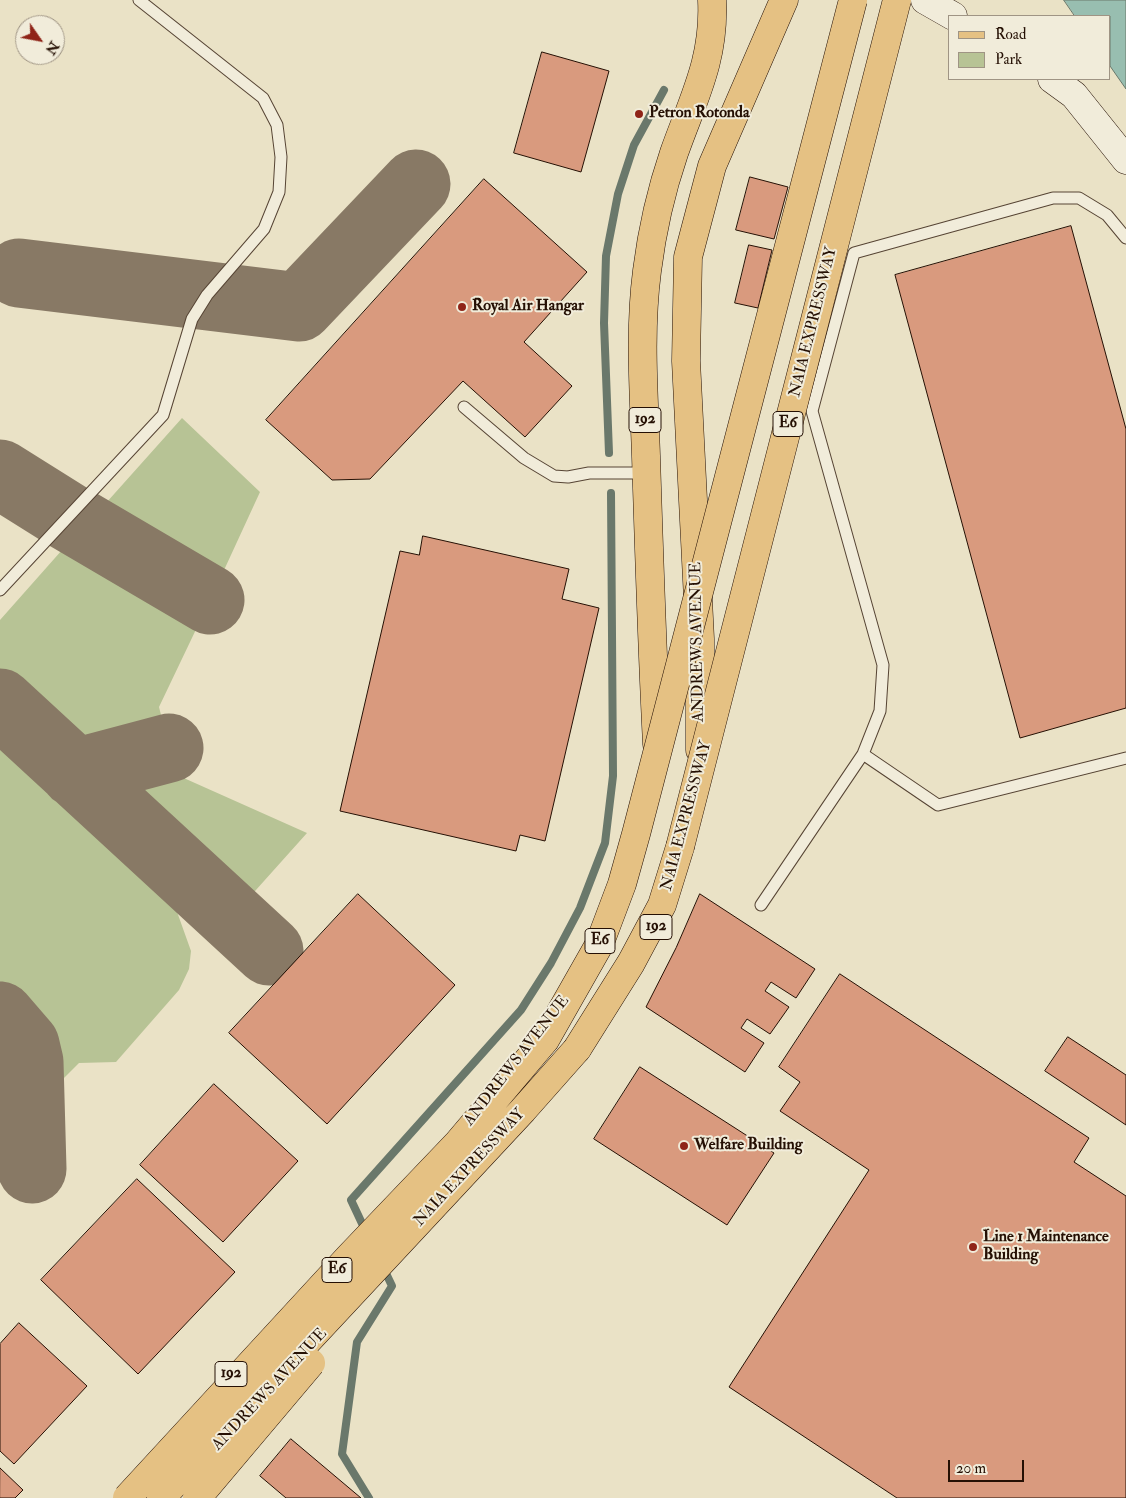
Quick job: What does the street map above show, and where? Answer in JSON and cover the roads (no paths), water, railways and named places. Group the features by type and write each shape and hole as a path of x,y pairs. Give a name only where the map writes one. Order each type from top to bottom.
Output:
{"main road":[{"name":"ANDREWS AVENUE","path":"378,1218 453,1140 541,1036 604,946 641,850 657,750 642,341 646,273 653,227 674,153 705,70 711,34 712,0"},
{"name":"NAIA EXPRESSWAY","path":"127,1498 349,1257 457,1144 545,1040 598,945 622,884 636,834 853,0"},
{"name":"NAIA EXPRESSWAY","path":"161,1498 523,1110 577,1049 631,963 662,906 680,847 896,0"},
{"name":"ANDREWS AVENUE","path":"392,1259 573,1062 642,956 665,908 671,890 682,854 700,761 700,640 686,360 688,257 712,166 782,1"},
{"path":"198,1498 577,1049"},
{"name":"192","path":"117,1498 346,1250"},
{"name":"ANDREWS AVENUE","path":"169,1498 371,1281"},
{"path":"263,1340 293,1365"}],"street":[{"path":"926,0 951,15"},
{"path":"1053,80 1074,95 1126,160"}],"lane":[{"path":"0,590 163,415 192,319 207,295 264,229 279,192 281,157 277,125 263,98 140,0"},
{"path":"761,905 863,754 880,711 883,665 812,410 854,254 1053,198 1079,198 1107,215 1126,238"},
{"path":"464,407 524,458 554,476 568,477 589,473 646,473"},
{"path":"863,754 938,805 1126,758"}],"waterway":[{"path":"609,453 604,323 606,256 618,194 634,145 664,90"},
{"path":"366,1232 351,1200 521,1010 551,963 580,908 605,843 613,776 611,493"},
{"path":"369,1498 342,1454 357,1342 392,1286 383,1267"}],"place":[{"name":"Petron Rotonda","path":"639,114"},
{"name":"Royal Air Hangar","path":"462,307"},
{"name":"Welfare Building","path":"684,1146"},
{"name":"Line 1 Maintenance Building","path":"973,1247"}]}
